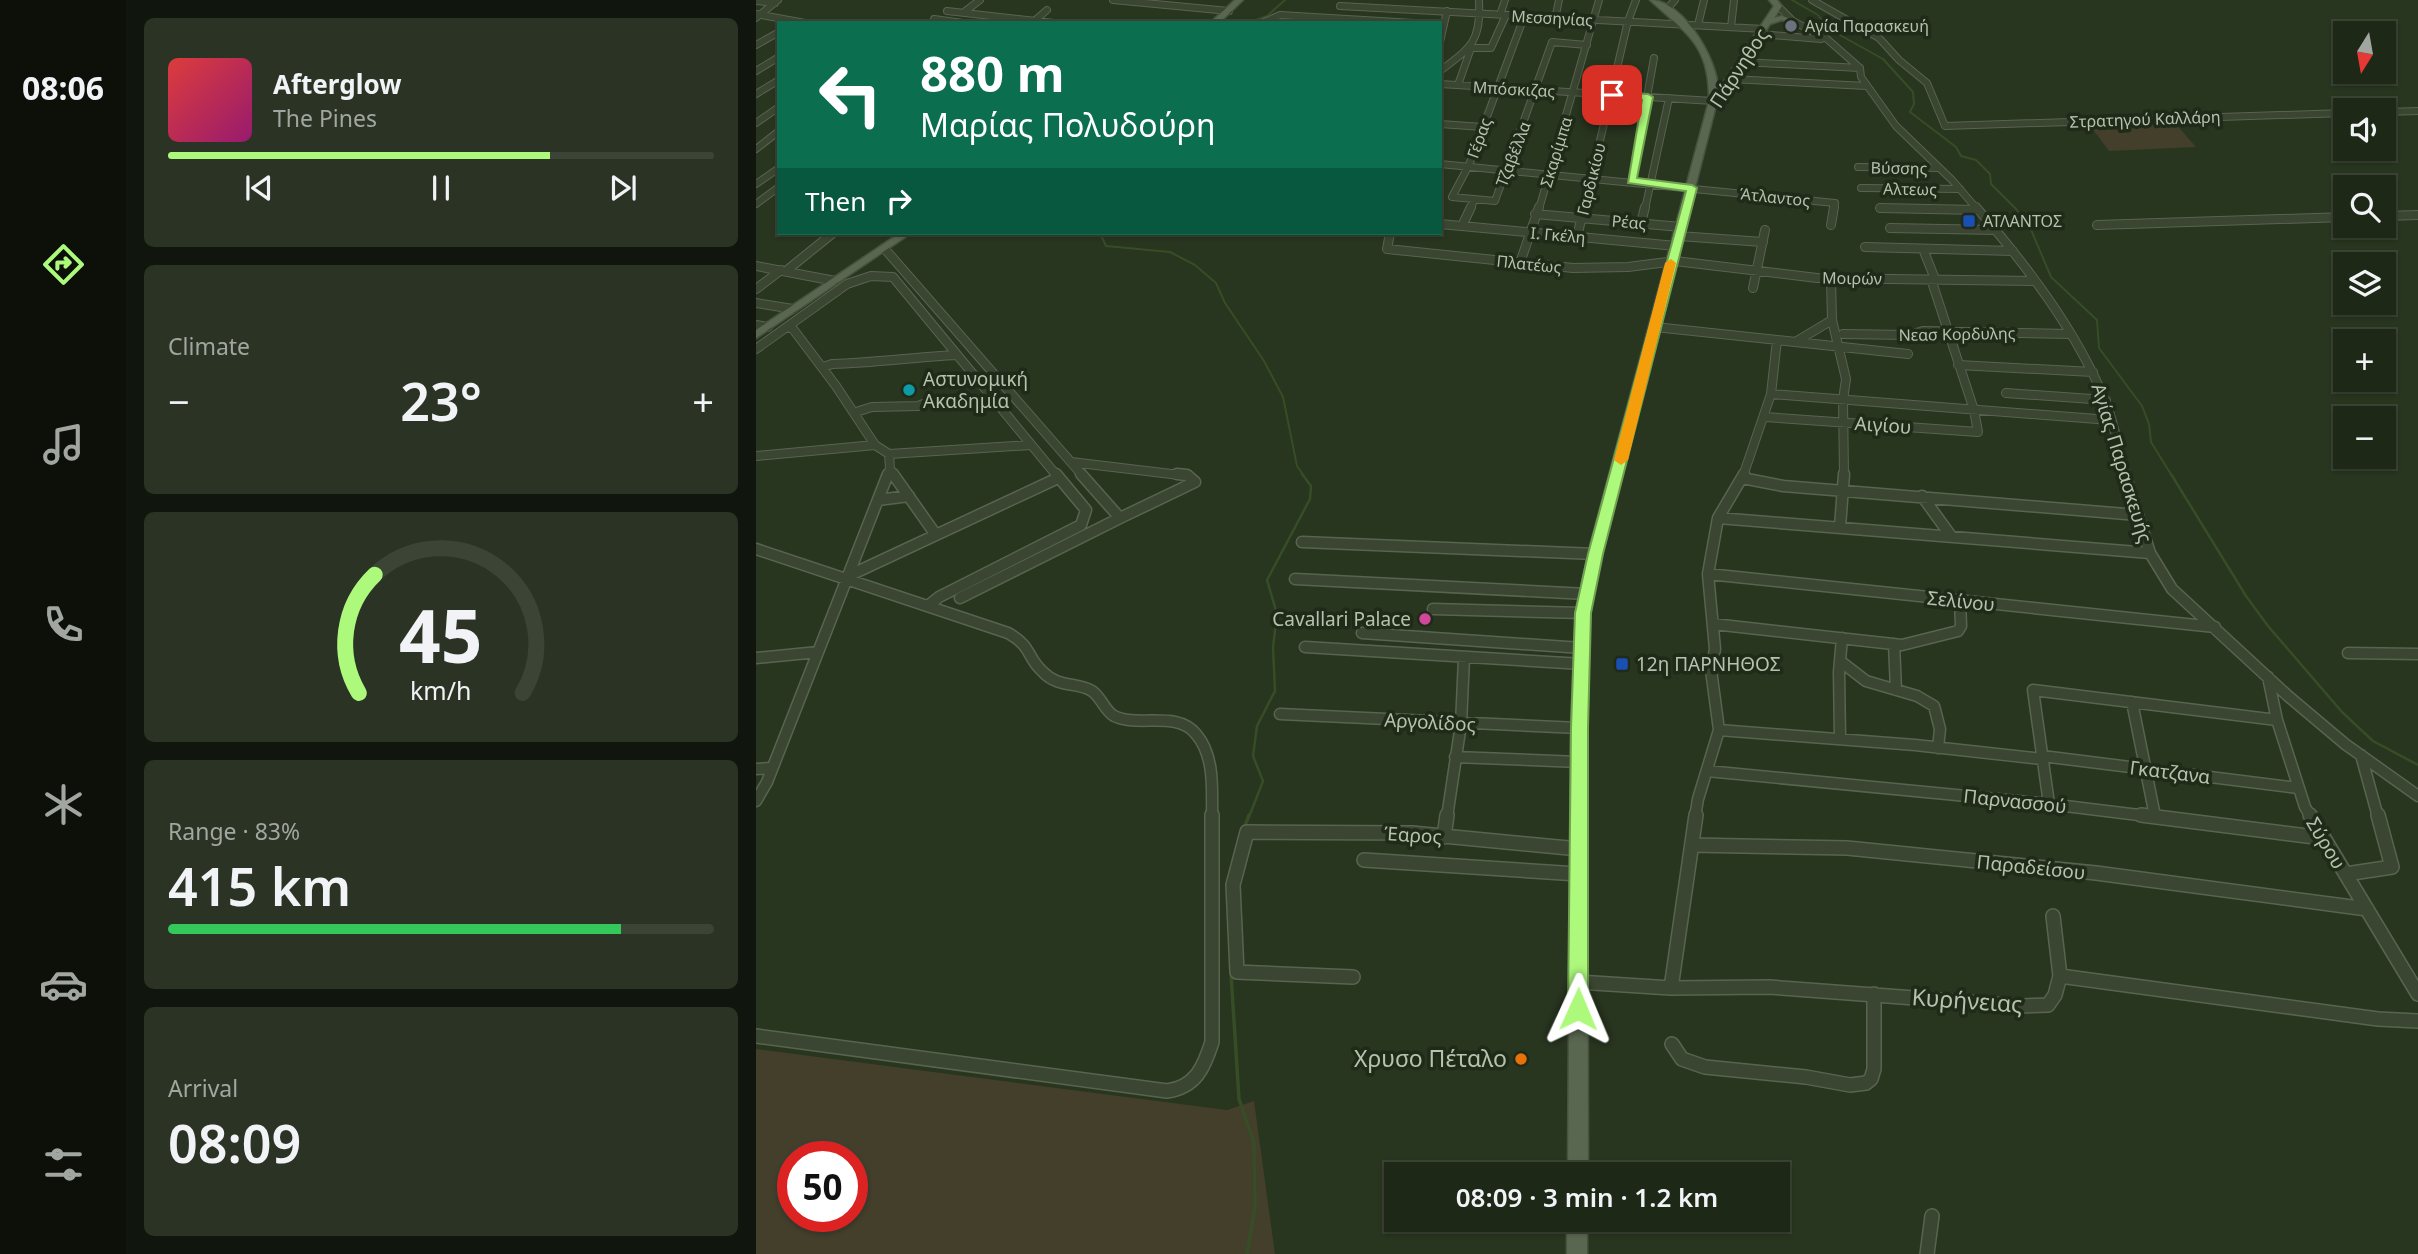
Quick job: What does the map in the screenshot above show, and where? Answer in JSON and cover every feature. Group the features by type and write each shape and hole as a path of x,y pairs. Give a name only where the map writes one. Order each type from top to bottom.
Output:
{"main road":[{"path":"1216,21 1239,0"},
{"path":"1654,0 1686,24 1710,62 1714,87 1713,102"},
{"name":"Πάρνηθος","path":"1578,1162 1579,728 1583,613 1595,554 1713,102 1764,28 1775,3"},
{"path":"1764,28 1782,18 1793,20"},
{"path":"756,335 762,326 793,309 903,235"},
{"path":"1577,1232 1577,1254"}],"street":[{"path":"964,12 980,0"},
{"path":"1114,0 1229,11"},
{"path":"1438,11 1441,0"},
{"path":"1458,85 1480,26 1479,0"},
{"path":"1442,69 1471,48 1491,48 1503,15 1505,0"},
{"path":"1555,19 1559,0"},
{"name":"Σκαρίμπα","path":"1520,263 1535,214 1552,173 1600,0"},
{"name":"Γαρδικίου","path":"1577,237 1628,22 1636,0"},
{"path":"1667,9 1675,0"},
{"path":"1698,25 1704,0"},
{"path":"1731,27 1734,0"},
{"name":"Στρατηγού Καλλάρη","path":"1812,0 1879,38 1899,60 1927,83 1945,125 2333,113"},
{"path":"756,1 777,1"},
{"path":"758,16 777,1"},
{"path":"1266,21 1280,15 1329,21 1343,3"},
{"name":"Μεσσηνίας","path":"1343,3 1555,19 1764,28 1827,40"},
{"name":"Αγίας Παρασκευής","path":"1775,3 1793,20 1827,40 1860,68 1861,77 1896,126 1960,189 1996,230 2070,334 2093,372 2105,400 2150,553 2172,589 2268,677 2361,755 2418,796"},
{"path":"947,10 1025,21"},
{"path":"1033,21 1047,10"},
{"path":"1442,24 1447,11"},
{"path":"758,16 788,21"},
{"name":"Γέρας","path":"1475,199 1452,197 1469,165 1524,17"},
{"path":"933,19 948,21"},
{"path":"756,46 777,33"},
{"name":"Τζαβέλλα","path":"1475,199 1495,201 1509,169 1552,42 1587,45"},
{"path":"756,71 777,58"},
{"path":"1632,181 1654,58"},
{"path":"1742,62 1860,68"},
{"path":"1442,63 1450,63"},
{"path":"1790,83 1791,66"},
{"path":"1731,79 1867,86"},
{"path":"756,94 777,81"},
{"name":"Μπόσκιζας","path":"1442,84 1713,102"},
{"path":"1641,223 1653,183 1670,98"},
{"path":"756,123 777,108"},
{"path":"2396,112 2418,111"},
{"path":"1442,124 1483,127"},
{"path":"756,149 777,133"},
{"path":"1442,164 1692,188"},
{"name":"Βύσσης","path":"1858,167 1939,168"},
{"path":"756,184 777,168"},
{"path":"756,204 777,188"},
{"name":"Άτλαντος","path":"1692,188 1835,203 1831,225"},
{"name":"Αλτεως","path":"1861,188 1960,189"},
{"path":"1462,226 1475,199"},
{"path":"1880,208 1978,210"},
{"name":"Ρέας","path":"1535,214 1641,223 1679,236"},
{"path":"2396,216 2418,215"},
{"path":"2097,225 2333,217"},
{"name":"Ι. Γκέλη","path":"1442,224 1577,237 1679,236"},
{"path":"1890,228 1996,230"},
{"path":"1753,288 1765,230"},
{"path":"756,289 830,235"},
{"name":"Πλατέως","path":"1390,235 1387,249 1582,269 1671,261"},
{"path":"1679,236 1763,242"},
{"path":"1865,247 2013,251"},
{"path":"884,248 1120,518"},
{"path":"1923,249 1974,410"},
{"name":"Μοιρών","path":"1671,261 1830,278 2034,281"},
{"path":"756,266 835,281"},
{"path":"756,349 852,281 871,276 892,277 1086,510 1081,525 939,597 929,605"},
{"path":"1830,278 1832,320 1846,379 1843,400 1844,489 1840,527"},
{"path":"756,303 793,309"},
{"path":"1797,341 1832,320"},
{"path":"788,327 793,329 823,367 856,412 875,445"},
{"path":"1655,327 1837,345 1908,355"},
{"name":"Νεασ Κορδυλης","path":"1843,334 1910,335 1923,331 2070,334"},
{"path":"1671,988 1699,799 1719,730 1711,670 1715,649 1708,574 1718,518 1742,478 1765,417 1771,394 1777,340"},
{"path":"823,367 832,364 890,362 902,358 957,355"},
{"path":"1958,365 2093,372"},
{"path":"2006,393 2105,400"},
{"name":"Αιγίου","path":"1771,394 2110,420"},
{"path":"856,412 872,407 918,406 934,400 992,399"},
{"name":"Αιγίου","path":"1765,417 1978,432 1974,410"},
{"path":"756,456 875,445 889,453 1031,445"},
{"path":"756,802 772,768 890,469 889,453"},
{"path":"960,598 1195,482 1187,475 1071,463"},
{"path":"890,469 936,535"},
{"path":"846,577 1058,478"},
{"path":"1742,478 1783,486 2138,515"},
{"path":"878,500 909,496"},
{"path":"1922,496 1951,536"},
{"path":"1718,518 2150,553"},
{"path":"1302,542 1595,554"},
{"path":"756,548 1009,633 1023,641 1042,672 1060,684 1092,691 1112,715 1119,718 1179,722 1195,732 1205,748 1211,772 1213,1015 1208,1058 1200,1073 1189,1085 1167,1091 756,1036"},
{"name":"Σελίνου","path":"1708,574 2215,627"},
{"path":"1294,579 1587,594"},
{"path":"1713,624 1902,645 1958,631 1961,626 1960,601"},
{"path":"1433,609 1583,613"},
{"path":"1362,633 1582,648"},
{"path":"1840,739 1842,638"},
{"path":"1894,644 1896,690"},
{"path":"1306,647 1464,659 1583,664"},
{"path":"756,658 818,652"},
{"path":"2348,653 2418,654"},
{"path":"1444,837 1461,724 1464,659"},
{"path":"1840,661 1853,674 1866,681 1919,695 1935,706 1941,728 1938,748"},
{"name":"Σύρου","path":"2268,677 2277,720 2305,807 2418,994"},
{"path":"2049,804 2033,690 2277,720"},
{"path":"2133,702 2155,816"},
{"name":"Αργολίδος","path":"1280,714 1579,728"},
{"name":"Γκατζανα","path":"1719,730 2145,768 2298,788"},
{"path":"2346,874 2392,867 2361,755"},
{"path":"1455,757 1579,762"},
{"path":"756,769 772,768"},
{"name":"Παρνασσού","path":"1707,771 2049,804 2323,838"},
{"name":"Έαρος","path":"1353,977 1237,972 1233,885 1247,832 1412,833 1579,849"},
{"name":"Παραδείσου","path":"1692,845 1847,848 2096,873 2367,909"},
{"path":"1364,860 1578,874"},
{"path":"2053,916 2060,976 2378,1019 2418,1021"},
{"name":"Κυρήνειας","path":"1578,982 1671,988 1769,987 2021,1006 2048,1005 2055,995 2060,976"},
{"path":"1672,1044 1682,1059 1705,1067 1850,1084 1866,1083 1871,1079 1874,1069 1874,994"},
{"path":"1927,1254 1932,1216"}],"shaded area":[{"path":"2176,124 2196,147 2109,151 2091,127"},
{"path":"756,1049 1227,1110 1254,1101 1275,1254 756,1254"}],"waterway":[{"path":"1253,21 1267,16 1285,0"},
{"path":"1792,0 1818,15 1829,29 1883,59 1913,92 1914,104 1910,112 1956,147 1961,156 1976,160 1990,174 1991,184 2016,209 2032,232 2051,277 2097,320 2099,348 2142,406 2149,424 2151,442 2172,476"},
{"path":"1101,235 1106,246 1170,252 1195,265 1216,283 1225,303 1264,361 1283,397 1297,466 1304,476"},
{"path":"1249,817 1263,781 1253,756 1257,726 1275,691 1273,647 1277,614 1267,580 1310,499 1311,486 1302,474"},
{"path":"2171,474 2246,596 2268,626 2342,712 2373,741 2418,765"},
{"path":"1245,826 1249,815"},
{"path":"1231,974 1239,1099 1254,1143 1255,1207 1247,1254"}],"slow traffic":[{"path":"1621,460 1671,263"}],"place":[{"name":"Αγία Παρασκευή","path":"1791,26"},
{"name":"ΑΤΛΑΝΤΟΣ","path":"1969,221"},
{"name":"Αστυνομική Ακαδημία","path":"909,390"},
{"name":"Cavallari Palace","path":"1425,619"},
{"name":"12η ΠΑΡΝΗΘΟΣ","path":"1622,664"},
{"name":"Χρυσο Πέταλο","path":"1521,1059"}],"route":[{"path":"1578,1009 1579,728 1583,613 1595,554 1692,188 1632,181 1648,97 1612,95"}]}
